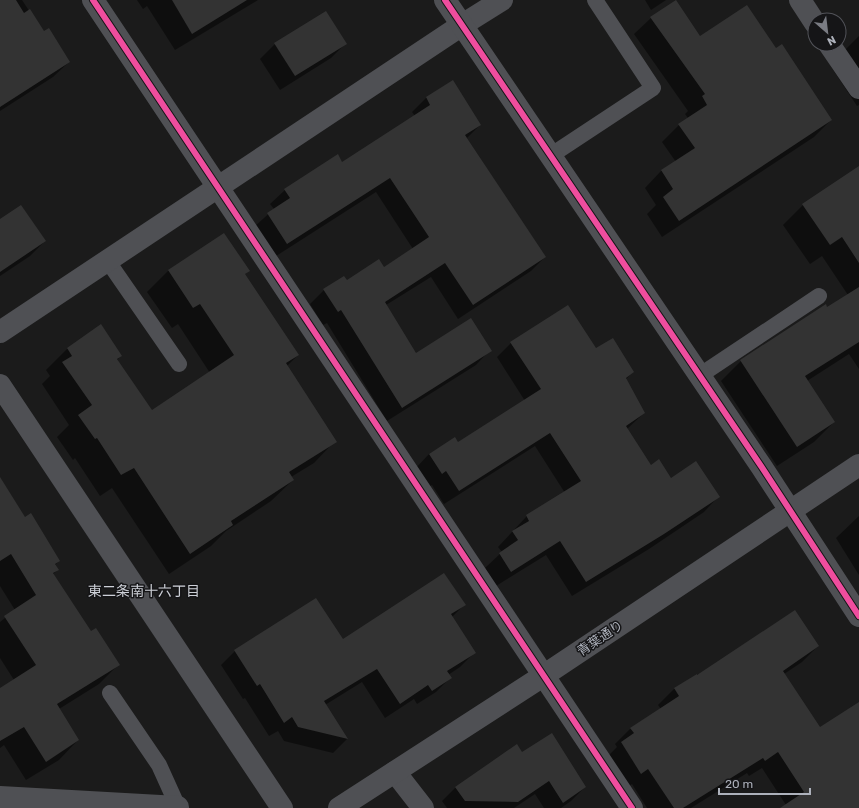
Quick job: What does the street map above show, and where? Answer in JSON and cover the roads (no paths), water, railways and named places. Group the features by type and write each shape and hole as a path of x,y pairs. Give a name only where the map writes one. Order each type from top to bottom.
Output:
{"street":[{"path":"93,0 632,808"},
{"path":"445,0 700,376 859,616"},
{"path":"0,332 462,25 502,0"},
{"path":"800,0 808,12"},
{"path":"834,52 859,88"},
{"path":"0,385 282,808"},
{"name":"青葉通り","path":"339,808 543,676 859,465"},
{"path":"395,772 423,808"},
{"path":"0,796 178,807"}],"lane":[{"path":"550,156 653,88 595,0"},
{"path":"107,260 179,364"},
{"path":"700,376 819,296"},
{"path":"110,693 159,765 178,807"}],"district":[{"name":"東二条南十六丁目","path":"144,591"}]}
